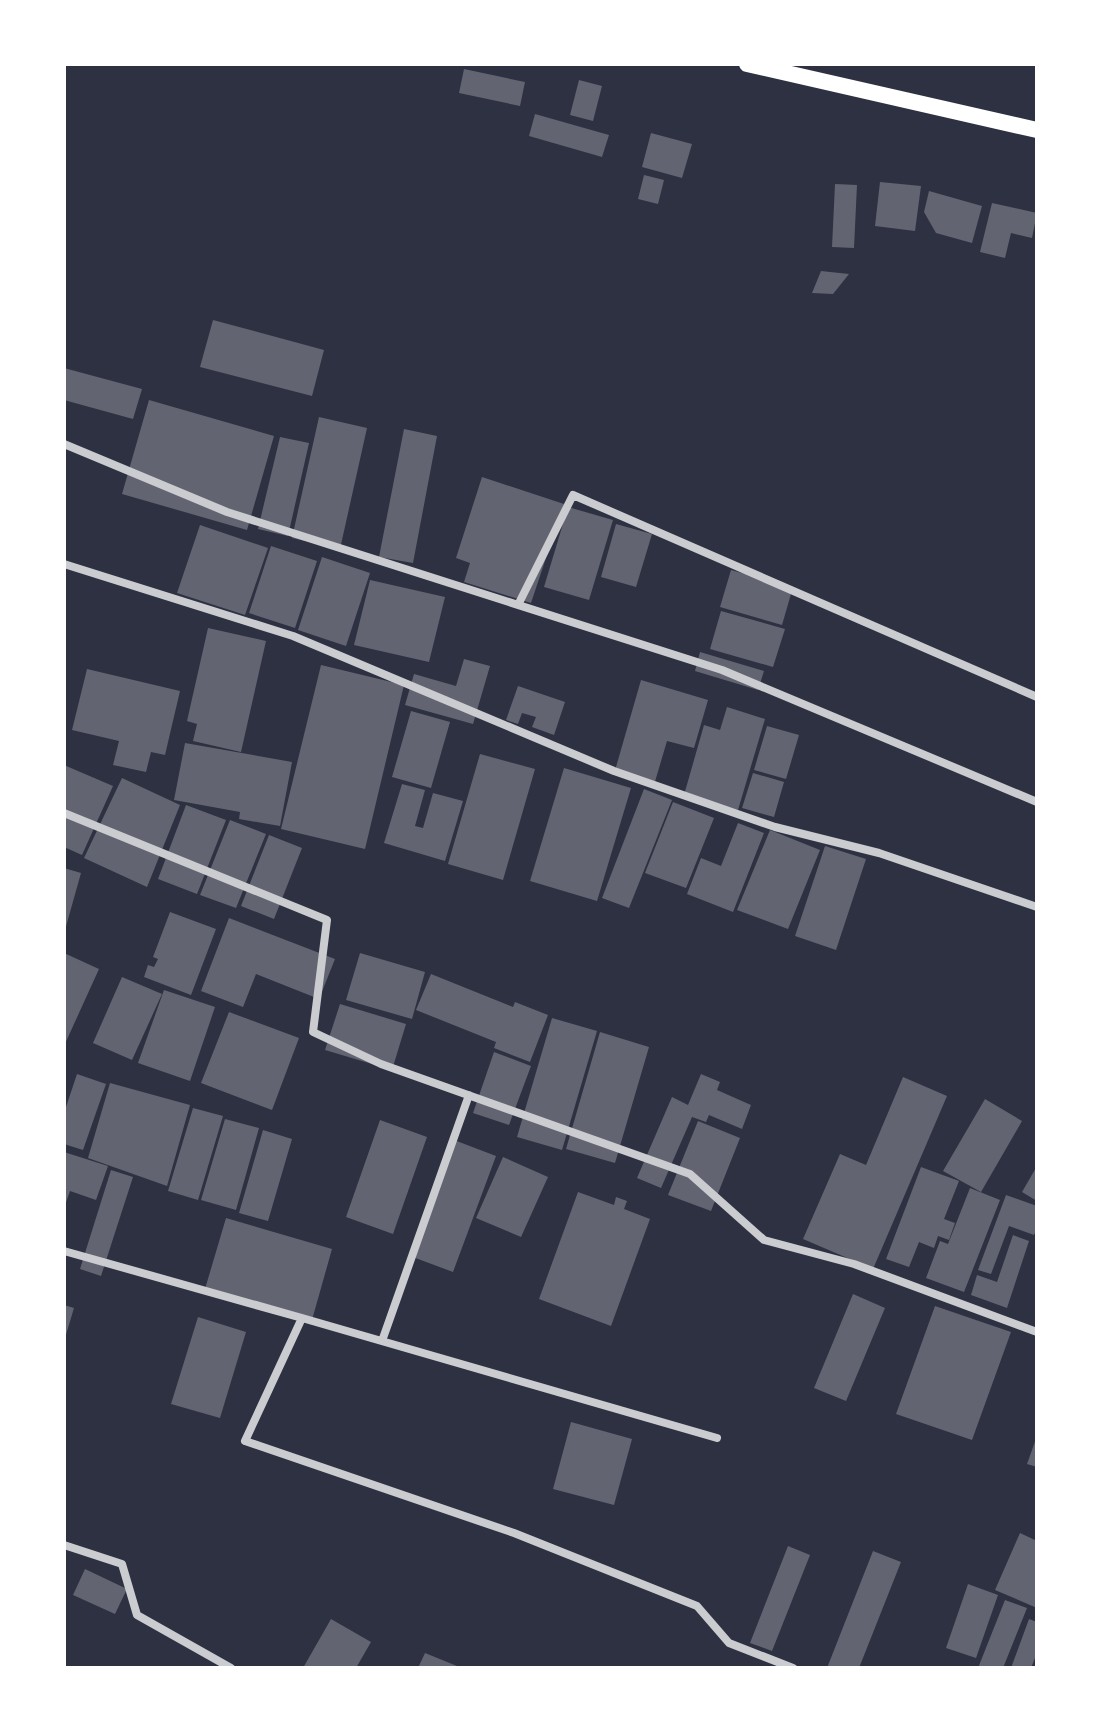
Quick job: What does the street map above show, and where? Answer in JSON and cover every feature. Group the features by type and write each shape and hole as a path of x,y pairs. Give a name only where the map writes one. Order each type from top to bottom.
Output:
{"main road":[{"path":"747,64 1037,130"}],"street":[{"path":"64,444 227,512 722,670 1037,802"},
{"path":"518,605 573,495 1037,697"},
{"path":"64,564 293,636 614,771 775,827 879,853 1037,907"},
{"path":"64,813 327,920 313,1032 381,1064 690,1174 764,1240 854,1264 1037,1332"},
{"path":"382,1341 469,1095"},
{"path":"64,1251 717,1438"},
{"path":"302,1318 245,1441 514,1533 697,1606 729,1643 793,1668"},
{"path":"64,1545 122,1564 137,1615 231,1668"}],"building":[{"path":"464,69 525,82 520,106 459,93"},
{"path":"579,80 602,86 593,121 570,115"},
{"path":"535,114 609,135 602,157 529,136"},
{"path":"651,133 692,144 682,178 642,167"},
{"path":"644,175 664,180 658,204 638,199"},
{"path":"880,182 921,186 915,231 875,226"},
{"path":"835,184 857,185 854,248 832,247"},
{"path":"929,191 982,206 972,243 936,233 924,212"},
{"path":"992,203 1037,213 1032,238 1011,233 1005,258 980,252"},
{"path":"821,271 849,274 833,294 812,293"},
{"path":"213,320 324,350 312,396 200,367"},
{"path":"64,368 142,389 133,419 64,400"},
{"path":"149,400 274,436 247,530 122,494"},
{"path":"319,417 367,428 340,549 292,538"},
{"path":"404,429 437,436 413,563 379,557"},
{"path":"280,437 309,443 288,536 258,529"},
{"path":"482,477 564,504 531,603 464,582 470,563 456,558"},
{"path":"568,507 613,520 589,600 544,587"},
{"path":"616,524 652,534 636,587 601,577"},
{"path":"200,525 268,548 245,615 177,593"},
{"path":"271,546 317,561 295,628 249,613"},
{"path":"322,557 370,573 346,646 298,630"},
{"path":"731,570 793,587 782,625 720,607"},
{"path":"370,580 445,597 429,662 354,645"},
{"path":"721,611 785,629 773,667 710,649"},
{"path":"208,628 266,641 241,752 193,741 197,724 187,721"},
{"path":"700,652 764,671 758,690 695,671"},
{"path":"464,659 490,666 473,724 405,705 414,674 456,686"},
{"path":"321,665 404,685 365,849 281,829"},
{"path":"87,669 180,691 165,755 151,752 146,772 113,765 119,741 72,730"},
{"path":"641,680 708,700 694,748 667,741 654,785 614,774"},
{"path":"518,686 565,702 554,735 532,727 536,717 522,713 518,724 506,720"},
{"path":"727,707 765,719 738,810 684,795 704,725 720,730"},
{"path":"411,711 450,722 431,788 392,777"},
{"path":"767,726 799,735 786,779 754,770"},
{"path":"185,743 292,762 280,826 239,819 240,812 174,800"},
{"path":"480,754 535,769 503,880 448,864"},
{"path":"64,765 113,786 82,855 64,847"},
{"path":"564,768 631,788 597,901 530,881"},
{"path":"753,773 784,782 774,817 742,808"},
{"path":"122,778 180,805 147,887 84,858"},
{"path":"402,784 425,790 415,826 423,828 433,793 463,801 445,861 384,843"},
{"path":"644,789 672,800 629,908 602,898"},
{"path":"673,802 714,818 686,888 645,873"},
{"path":"186,805 226,820 197,894 158,879"},
{"path":"230,820 266,834 236,908 200,895"},
{"path":"738,823 764,833 733,912 687,894 701,858 721,866"},
{"path":"770,830 820,850 788,929 737,910"},
{"path":"269,835 302,848 274,919 241,906"},
{"path":"825,846 866,859 836,950 795,936"},
{"path":"64,868 81,873 65,930 64,930"},
{"path":"170,912 216,929 191,995 144,977 148,965 154,967 158,959 153,957"},
{"path":"229,918 335,959 319,999 256,974 243,1007 201,991"},
{"path":"64,953 99,969 64,1046"},
{"path":"360,953 425,972 412,1019 346,1000"},
{"path":"431,974 513,1007 515,1002 548,1015 530,1062 494,1048 496,1042 416,1010"},
{"path":"122,977 162,994 132,1060 93,1043"},
{"path":"164,990 215,1007 190,1081 138,1063"},
{"path":"340,1004 406,1024 392,1070 325,1050"},
{"path":"229,1012 299,1038 272,1110 201,1083"},
{"path":"552,1018 597,1031 562,1150 517,1137"},
{"path":"600,1032 649,1047 615,1163 566,1149"},
{"path":"494,1052 531,1066 509,1125 473,1113"},
{"path":"77,1074 106,1084 83,1150 64,1144 64,1113"},
{"path":"701,1074 720,1082 717,1090 751,1105 742,1129 709,1115 706,1122 692,1117 661,1188 637,1178 672,1097 688,1105"},
{"path":"903,1077 947,1096 873,1269 803,1239 840,1154 866,1165"},
{"path":"110,1083 190,1105 167,1186 88,1158"},
{"path":"985,1099 1022,1121 981,1192 943,1171"},
{"path":"193,1108 223,1116 198,1200 168,1191"},
{"path":"225,1119 259,1128 236,1210 201,1200"},
{"path":"380,1120 427,1137 393,1234 346,1217"},
{"path":"698,1121 740,1138 711,1211 668,1195"},
{"path":"263,1130 292,1139 268,1221 239,1213"},
{"path":"454,1140 496,1156 453,1272 410,1256"},
{"path":"64,1152 108,1166 96,1200 70,1191 64,1208"},
{"path":"503,1157 548,1177 521,1237 476,1218"},
{"path":"1037,1166 1037,1201 1022,1192"},
{"path":"921,1167 959,1181 944,1219 955,1223 949,1240 938,1236 934,1248 919,1242 909,1267 886,1259"},
{"path":"111,1170 133,1177 101,1276 80,1269"},
{"path":"970,1188 1000,1200 964,1292 926,1278 940,1241 948,1244"},
{"path":"578,1192 614,1205 616,1197 627,1201 624,1209 650,1219 611,1326 539,1299"},
{"path":"1006,1195 1037,1206 1037,1228 1034,1235 1009,1226 991,1274 978,1270"},
{"path":"226,1218 332,1249 312,1320 205,1289"},
{"path":"1013,1235 1029,1241 1007,1308 971,1295 977,1275 997,1282"},
{"path":"853,1294 885,1308 846,1401 814,1388"},
{"path":"64,1305 74,1308 65,1338 64,1338"},
{"path":"935,1306 1011,1332 972,1440 896,1414"},
{"path":"198,1317 246,1332 220,1418 171,1404"},
{"path":"571,1422 632,1439 614,1505 553,1489"},
{"path":"1037,1436 1037,1467 1027,1464"},
{"path":"1020,1533 1037,1541 1037,1608 995,1590"},
{"path":"788,1546 810,1555 772,1651 750,1643"},
{"path":"873,1551 901,1562 859,1668 827,1668"},
{"path":"85,1569 127,1589 115,1614 73,1595"},
{"path":"968,1584 998,1595 976,1658 946,1648"},
{"path":"1005,1600 1027,1608 1003,1668 978,1668"},
{"path":"331,1619 371,1642 356,1668 303,1668"},
{"path":"1029,1619 1037,1622 1037,1653 1031,1668 1011,1668"},
{"path":"425,1653 462,1668 418,1668"}]}
